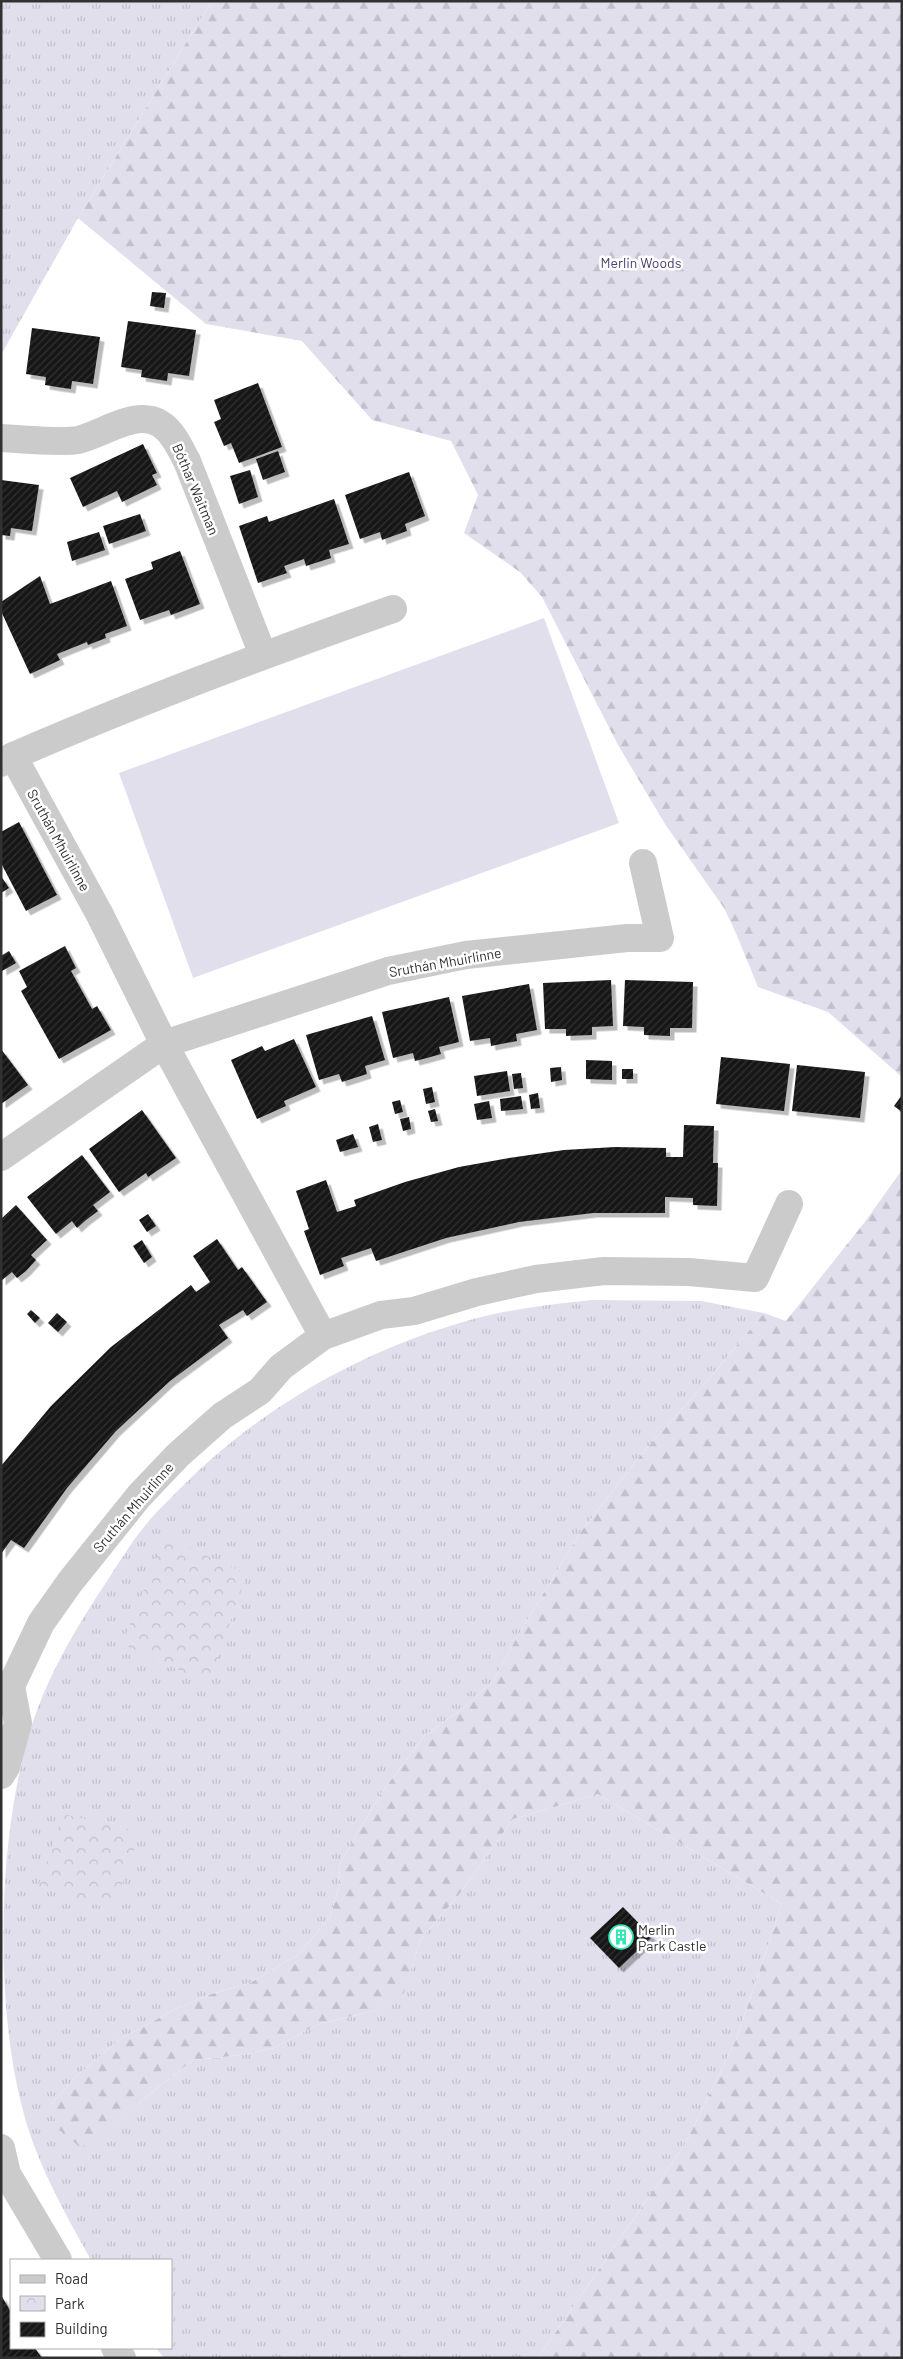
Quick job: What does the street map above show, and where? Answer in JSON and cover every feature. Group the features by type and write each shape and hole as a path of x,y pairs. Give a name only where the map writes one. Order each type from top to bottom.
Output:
{"street":[{"name":"Bóthar Waitman","path":"1,438 76,440 128,420 145,418 166,428 174,437 187,461 263,655"},
{"path":"7,760 86,724 263,655 393,609"},
{"name":"Sruthán Mhuirlinne","path":"7,760 100,915 164,1044 323,1336"},
{"name":"Sruthán Mhuirlinne","path":"1,1157 164,1044 388,971 466,955 627,938 660,938 643,863"},
{"name":"Sruthán Mhuirlinne","path":"1,1775 6,1767 18,1723 11,1686 41,1623 100,1544 139,1496 178,1455 222,1416 260,1391 281,1367 323,1336 381,1315 414,1311 477,1292 536,1279 604,1272 689,1272 755,1278 789,1204"},
{"path":"3,2166 57,2259"}],"green space":[{"path":"1,1 212,1 78,218 1,355"},
{"name":"Merlin Woods","path":"212,1 902,1 902,1077 828,1012 758,987 724,908 665,824 618,745 542,597 520,572 464,533 478,495 451,441 372,420 302,341 206,324 78,218"},
{"path":"544,618 619,823 193,978 119,773"},
{"path":"902,1170 902,2358 538,2358 685,2144 737,2038 782,1904 598,1794 513,1819 458,1896 420,1940 404,1993 374,2011 319,2024 274,2048 242,2055 193,2060 141,2101 103,2137 80,2147 58,2129 50,2105 78,2075 119,2040 177,2008 208,1995 250,1983 299,1954 330,1917 340,1883 339,1865 382,1792 425,1735 464,1708 493,1681 580,1533 640,1456 764,1313 786,1321 864,1223"},
{"path":"592,1300 701,1301 764,1313 640,1456 580,1533 493,1681 464,1708 425,1735 382,1792 339,1865 340,1883 330,1917 299,1954 250,1983 208,1995 177,2008 119,2040 78,2075 50,2105 103,2136 141,2101 193,2060 242,2055 274,2048 319,2024 374,2011 404,1992 420,1940 458,1896 513,1819 598,1794 782,1904 737,2038 685,2144 538,2358 164,2358 157,2349 172,2349 172,2259 90,2259 43,2168 31,2137 14,2072 6,2003 3,1933 4,1899 6,1866 17,1785 35,1717 52,1676 83,1618 129,1547 157,1512 202,1467 236,1439 271,1412 308,1389 387,1349 428,1333 470,1320 546,1305"},
{"path":"165,1537 247,1574 209,1684 122,1644"},
{"path":"63,1814 140,1832 113,1910 38,1887"}],"building":[{"path":"152,292 166,293 164,308 150,306"},
{"path":"128,321 196,330 189,376 168,373 167,381 141,377 142,370 121,367"},
{"path":"32,328 100,337 93,384 72,381 71,389 57,387 45,385 46,377 26,374"},
{"path":"258,383 282,447 239,463 231,443 224,446 214,422 221,419 214,400"},
{"path":"143,444 157,473 152,475 157,485 122,502 117,491 83,507 70,478"},
{"path":"278,451 285,472 263,480 256,459"},
{"path":"250,470 258,497 239,504 230,476"},
{"path":"409,472 425,516 405,524 407,531 382,540 380,532 360,539 345,495"},
{"path":"1,480 39,485 32,531 11,528 10,536 1,535"},
{"path":"334,499 349,544 329,550 331,558 306,566 304,559 284,566 287,573 258,583 239,526 267,516 269,522"},
{"path":"140,514 146,531 109,544 103,526"},
{"path":"99,532 105,550 72,561 67,542"},
{"path":"180,551 200,604 171,615 169,610 140,620 125,579 153,569 151,562"},
{"path":"40,576 50,604 111,581 127,626 105,634 106,638 88,645 87,642 57,654 60,660 30,674 1,611 1,602"},
{"path":"19,822 57,895 26,911 1,863 1,832"},
{"path":"1,876 9,888 1,893"},
{"path":"65,946 76,968 71,971 92,1009 97,1006 111,1030 59,1059 21,991 27,987 19,971"},
{"path":"9,951 16,963 2,971 1,956"},
{"path":"611,980 613,1026 592,1027 592,1035 566,1036 566,1029 545,1029 543,983"},
{"path":"625,980 693,982 692,1028 670,1028 670,1036 644,1035 644,1027 623,1026"},
{"path":"529,984 537,1030 516,1034 517,1041 491,1046 490,1038 470,1041 462,996"},
{"path":"449,997 459,1042 439,1047 441,1054 415,1061 413,1053 393,1058 382,1012"},
{"path":"372,1016 385,1060 365,1066 367,1074 342,1082 339,1074 319,1080 306,1035"},
{"path":"294,1039 316,1087 284,1101 286,1106 257,1119 231,1060 262,1046 265,1051"},
{"path":"1,1049 28,1085 1,1104"},
{"path":"721,1057 790,1064 784,1111 716,1104"},
{"path":"586,1060 612,1061 612,1080 586,1079"},
{"path":"797,1065 865,1072 860,1118 792,1111"},
{"path":"561,1067 562,1080 551,1082 550,1068"},
{"path":"622,1069 633,1069 633,1079 622,1079"},
{"path":"507,1071 510,1091 477,1096 474,1076"},
{"path":"521,1073 523,1088 514,1089 512,1074"},
{"path":"432,1087 435,1102 426,1104 423,1089"},
{"path":"538,1093 540,1108 531,1109 529,1095"},
{"path":"902,1095 902,1112 894,1106"},
{"path":"521,1096 523,1109 501,1111 500,1099"},
{"path":"400,1100 403,1112 395,1114 392,1102"},
{"path":"489,1101 492,1118 477,1120 474,1104"},
{"path":"435,1109 438,1121 431,1122 428,1111"},
{"path":"142,1110 176,1158 148,1177 146,1173 119,1192 89,1149"},
{"path":"409,1117 411,1129 403,1131 400,1119"},
{"path":"378,1124 382,1140 373,1142 369,1127"},
{"path":"684,1125 714,1126 713,1163 718,1163 717,1206 693,1205 693,1198 665,1197 665,1213 593,1213 519,1222 446,1238 376,1261 371,1248 341,1258 344,1266 320,1275 304,1231 309,1229 296,1191 326,1180 337,1212 356,1206 354,1200 405,1182 459,1167 509,1158 564,1150 615,1147 666,1148 666,1157 683,1157"},
{"path":"353,1134 358,1147 340,1152 336,1140"},
{"path":"82,1155 110,1192 93,1205 98,1211 77,1228 72,1221 56,1234 27,1197"},
{"path":"16,1205 47,1240 31,1255 36,1260 26,1271 17,1278 12,1272 1,1281 1,1219"},
{"path":"148,1214 156,1226 147,1232 139,1220"},
{"path":"217,1239 238,1270 242,1267 267,1302 247,1316 243,1310 219,1325 228,1338 170,1381 116,1431 67,1488 24,1548 11,1540 1,1554 1,1466 51,1406 111,1347 191,1285 196,1292 210,1282 193,1256"},
{"path":"142,1240 152,1257 144,1263 133,1246"},
{"path":"31,1310 40,1318 35,1323 27,1314"},
{"path":"57,1313 67,1322 58,1332 48,1323"},
{"name":"Merlin Park Castle","path":"623,1907 652,1937 619,1968 590,1938"},
{"path":"1,2295 10,2310 10,2349 36,2349 42,2358 1,2358"}],"place":[{"name":"Merlin Park Castle","path":"621,1937"}]}
